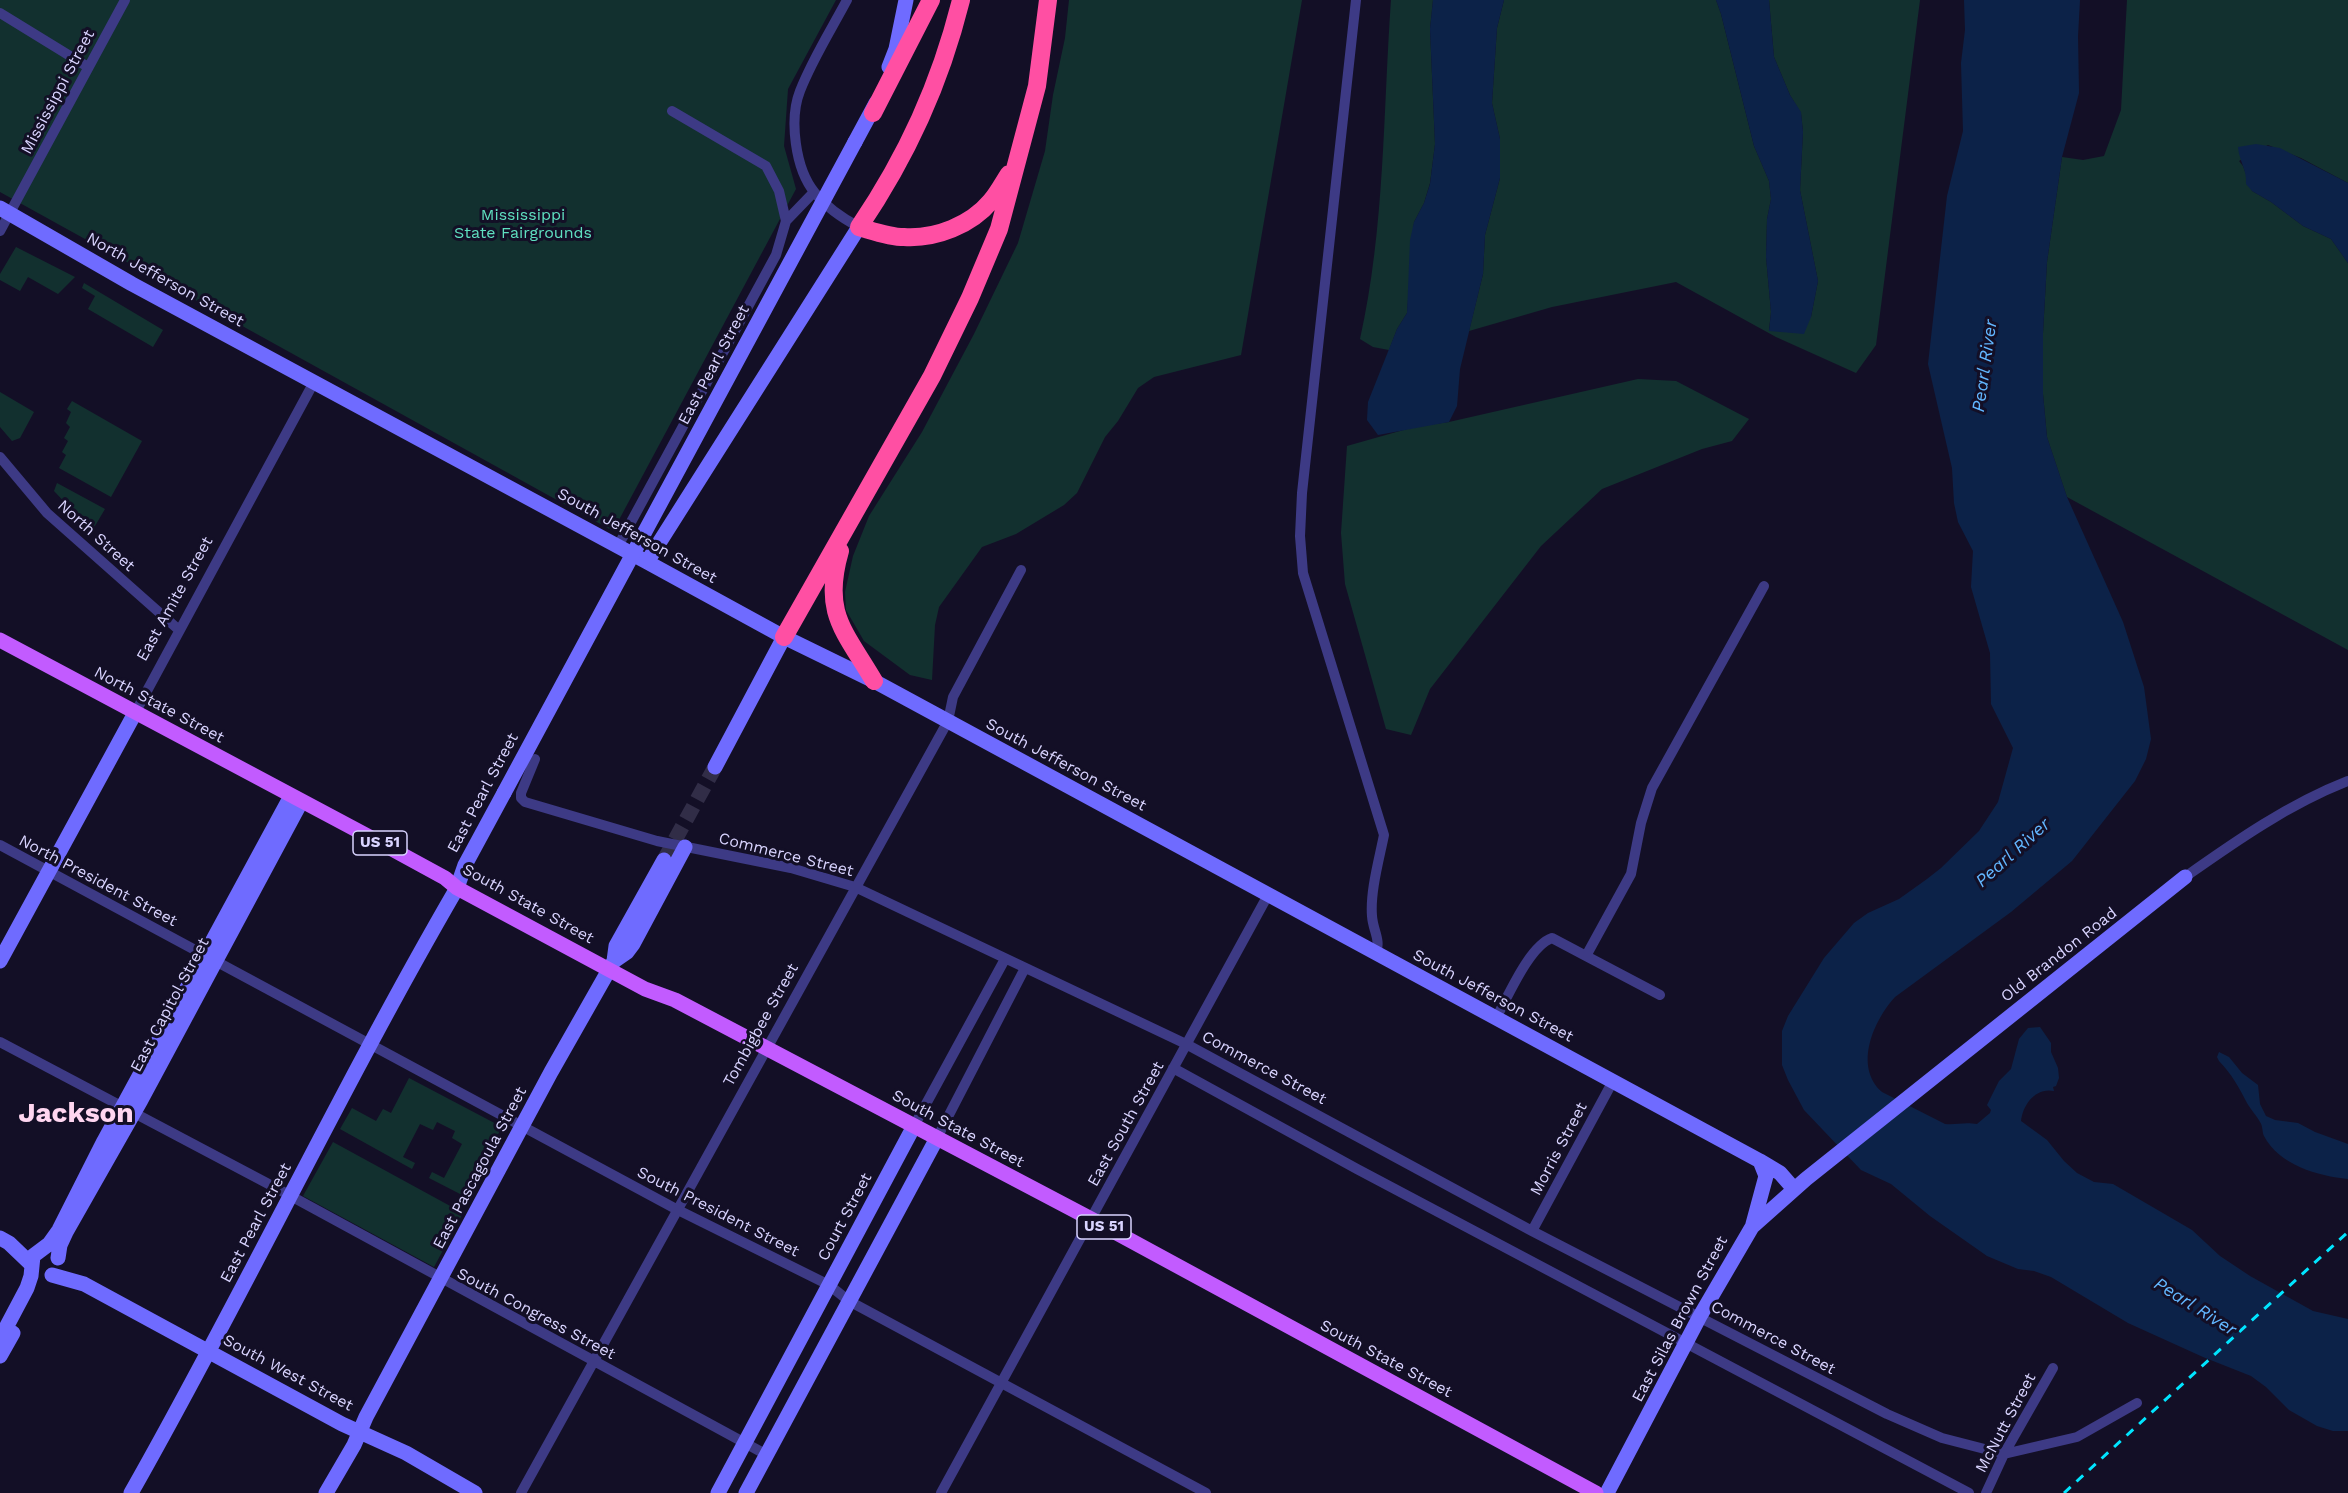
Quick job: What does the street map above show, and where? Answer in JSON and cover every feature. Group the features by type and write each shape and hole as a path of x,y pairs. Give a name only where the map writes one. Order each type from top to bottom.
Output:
{"highway":[{"path":"873,113 931,0"},
{"path":"961,0 942,64 913,137 889,183 859,227 904,238 928,236 953,229 972,218 991,202 1017,161"},
{"path":"784,637 932,376 970,298 999,229 1037,86 1048,0"},
{"path":"849,521 834,573 833,601 841,628 874,681"}],"main road":[{"name":"North State Street","path":"0,640 296,799"},
{"name":"South State Street","path":"296,799 458,888 611,965 645,988 675,1000 766,1047 1091,1219 1596,1493"}],"street":[{"name":"Mississippi Street","path":"0,231 5,210 125,0"},
{"path":"646,562 859,227 835,213 814,192 806,178 796,145 795,108 800,92 847,0"},
{"name":"East Pearl Street","path":"131,1493 291,1197 370,1044 458,888 465,866 504,793 855,142 873,113 896,49 906,0"},
{"path":"1356,0 1302,493 1300,536 1303,573 1384,835 1376,875 1372,917 1378,939 1376,954"},
{"path":"0,13 88,67"},
{"path":"672,111 765,166 779,191 786,222"},
{"path":"618,546 776,255 786,222 814,192"},
{"name":"North Jefferson Street","path":"5,210 132,284 314,382"},
{"name":"South Jefferson Street","path":"314,382 784,637 874,681 1800,1184"},
{"name":"East Amite Street","path":"0,961 314,382"},
{"name":"North Street","path":"0,457 47,513 179,630"},
{"name":"Tombigbee Street","path":"521,1493 676,1209 948,721 953,697 1021,570"},
{"path":"1586,956 1631,874 1641,823 1653,788 1764,586"},
{"path":"715,767 784,637"},
{"name":"Commerce Street","path":"535,759 521,793 521,798 525,802 657,842 790,868 855,887 1186,1044 1532,1231 1887,1414 1942,1438 2004,1454"},
{"name":"Old Brandon Road","path":"1800,1184 2185,877 2259,826 2325,790 2348,782"},
{"name":"East Capitol Street","path":"0,1356 36,1289 54,1268 64,1236 128,1110 296,799"},
{"name":"North President Street","path":"0,845 48,873 210,958"},
{"path":"611,965 633,944 685,847"},
{"name":"East Pascagoula Street","path":"326,1493 611,965 616,946 664,860"},
{"name":"East South Street","path":"941,1493 1268,895"},
{"path":"1496,1018 1533,953 1545,941 1552,938 1660,995"},
{"name":"South President Street","path":"210,958 676,1209 829,1285 849,1302 1206,1493"},
{"name":"Court Street","path":"718,1493 1005,958"},
{"path":"746,1493 937,1138 1025,968"},
{"name":"South Congress Street","path":"0,1042 767,1455"},
{"path":"1173,1068 1367,1174 1969,1493"},
{"name":"Morris Street","path":"1532,1231 1613,1081"},
{"name":"East Capitol Street","path":"0,1339 27,1288 36,1258 59,1230 128,1110"},
{"path":"1752,1227 1766,1176 1760,1161"},
{"name":"East Silas Brown Street","path":"1607,1493 1700,1316 1752,1227 1800,1184"},
{"path":"5,1241 36,1258"},
{"path":"52,1251 54,1268 39,1275 36,1258 52,1251"},
{"name":"South West Street","path":"54,1268 359,1432 406,1453 475,1493"},
{"name":"McNutt Street","path":"1986,1493 2004,1454 2052,1368"},
{"path":"2004,1454 2077,1437 2137,1403"}],"green space":[{"name":"Mississippi State Fairgrounds","path":"0,0 836,0 788,89 784,146 796,189 613,531 0,192"},
{"path":"1069,0 1302,0 1241,355 1154,377 1138,388 1118,421 1105,437 1077,493 1064,505 1016,534 982,547 939,607 935,625 932,680 910,675 864,641 846,610 845,592 853,556 869,516 922,432 974,334 1018,243 1045,151 1053,95 1065,38"},
{"path":"1391,0 1433,0 1430,29 1435,144 1430,183 1424,203 1414,222 1407,313 1397,329 1389,350 1373,347 1360,339 1379,213"},
{"path":"1504,0 1716,0 1754,146 1769,181 1771,199 1767,219 1766,257 1771,312 1769,330 1811,317 1818,281 1800,190 1803,132 1801,113 1790,95 1774,57 1769,0 1920,0 1876,345 1856,373 1776,337 1676,282 1552,307 1469,331 1483,274 1485,235 1500,178 1500,139 1492,103 1497,28"},
{"path":"2127,0 2348,0 2348,183 2301,158 2268,145 2239,161 2252,191 2303,226 2331,239 2348,263 2348,650 2067,497 2047,437 2043,394 2043,333 2047,262 2062,157 2083,160 2104,156 2121,110"},
{"path":"16,247 75,277 58,294 28,277 20,291 0,280 0,274"},
{"path":"84,283 163,330 153,347 88,309 95,296 82,288"},
{"path":"1638,379 1676,381 1749,419 1732,441 1702,449 1602,489 1541,546 1430,689 1411,735 1386,729 1345,584 1341,533 1347,446 1414,427 1449,422"},
{"path":"0,392 34,412 20,438 12,441 0,427"},
{"path":"72,401 142,441 111,497 59,468 66,455 62,452 68,441 64,438 70,427 66,423 71,412 67,409"},
{"path":"57,483 105,509 92,531 54,491"},
{"path":"409,1078 502,1127 464,1196 429,1178 432,1172 444,1178 462,1144 452,1138 455,1131 437,1122 433,1130 420,1124 403,1157 415,1163 412,1169 340,1129 352,1108 376,1121 383,1109 391,1113"},
{"path":"333,1142 463,1213 434,1267 303,1196"}],"water":[{"path":"1433,0 1504,0 1497,28 1492,103 1500,139 1500,178 1485,235 1483,274 1460,369 1457,406 1449,422 1378,435 1367,420 1368,402 1397,329 1407,313 1410,240 1414,222 1424,203 1430,184 1435,144 1430,29"},
{"path":"1716,0 1769,0 1774,57 1790,95 1801,112 1803,132 1800,190 1818,281 1811,317 1804,334 1769,331 1771,312 1766,257 1767,219 1771,199 1769,181 1754,146"},
{"name":"Pearl River","path":"1964,0 2080,0 2079,93 2062,157 2047,262 2043,333 2043,394 2047,437 2067,497 2123,622 2144,687 2151,739 2146,759 2135,781 2072,861 2011,912 1895,997 1874,1030 1868,1057 1869,1069 1873,1081 1882,1092 1945,1124 1977,1124 1990,1113 1991,1110 1987,1105 1999,1081 2011,1069 2019,1039 2028,1028 2040,1027 2051,1043 2051,1052 2058,1068 2059,1078 2056,1086 2053,1087 2054,1091 2047,1090 2032,1098 2024,1109 2021,1121 2047,1140 2077,1173 2094,1182 2113,1184 2192,1230 2220,1256 2250,1276 2313,1311 2348,1319 2348,1431 2333,1431 2317,1426 2289,1410 2266,1387 2251,1376 2128,1323 2051,1277 2034,1271 2018,1269 1987,1256 1930,1216 1891,1184 1861,1170 1804,1110 1782,1065 1782,1031 1788,1016 1824,958 1854,923 1868,913 1899,899 1927,879 1979,831 1998,802 2013,748 1991,704 1990,653 1971,587 1973,551 1958,522 1954,503 1952,468 1928,364 1947,196 1963,131 1961,63 1965,30"},
{"path":"2256,144 2280,148 2348,183 2348,263 2331,239 2303,226 2252,191 2246,184 2238,147"},
{"path":"2219,1052 2229,1057 2242,1073 2258,1085 2260,1104 2266,1116 2275,1120 2298,1123 2348,1144 2348,1179 2312,1172 2279,1155 2264,1136 2259,1120 2219,1061 2217,1057"}],"tunnel":[{"path":"664,860 715,767"}],"railway":[{"path":"2064,1493 2348,1232"}],"district":[{"name":"Jackson","path":"76,1114"}]}
